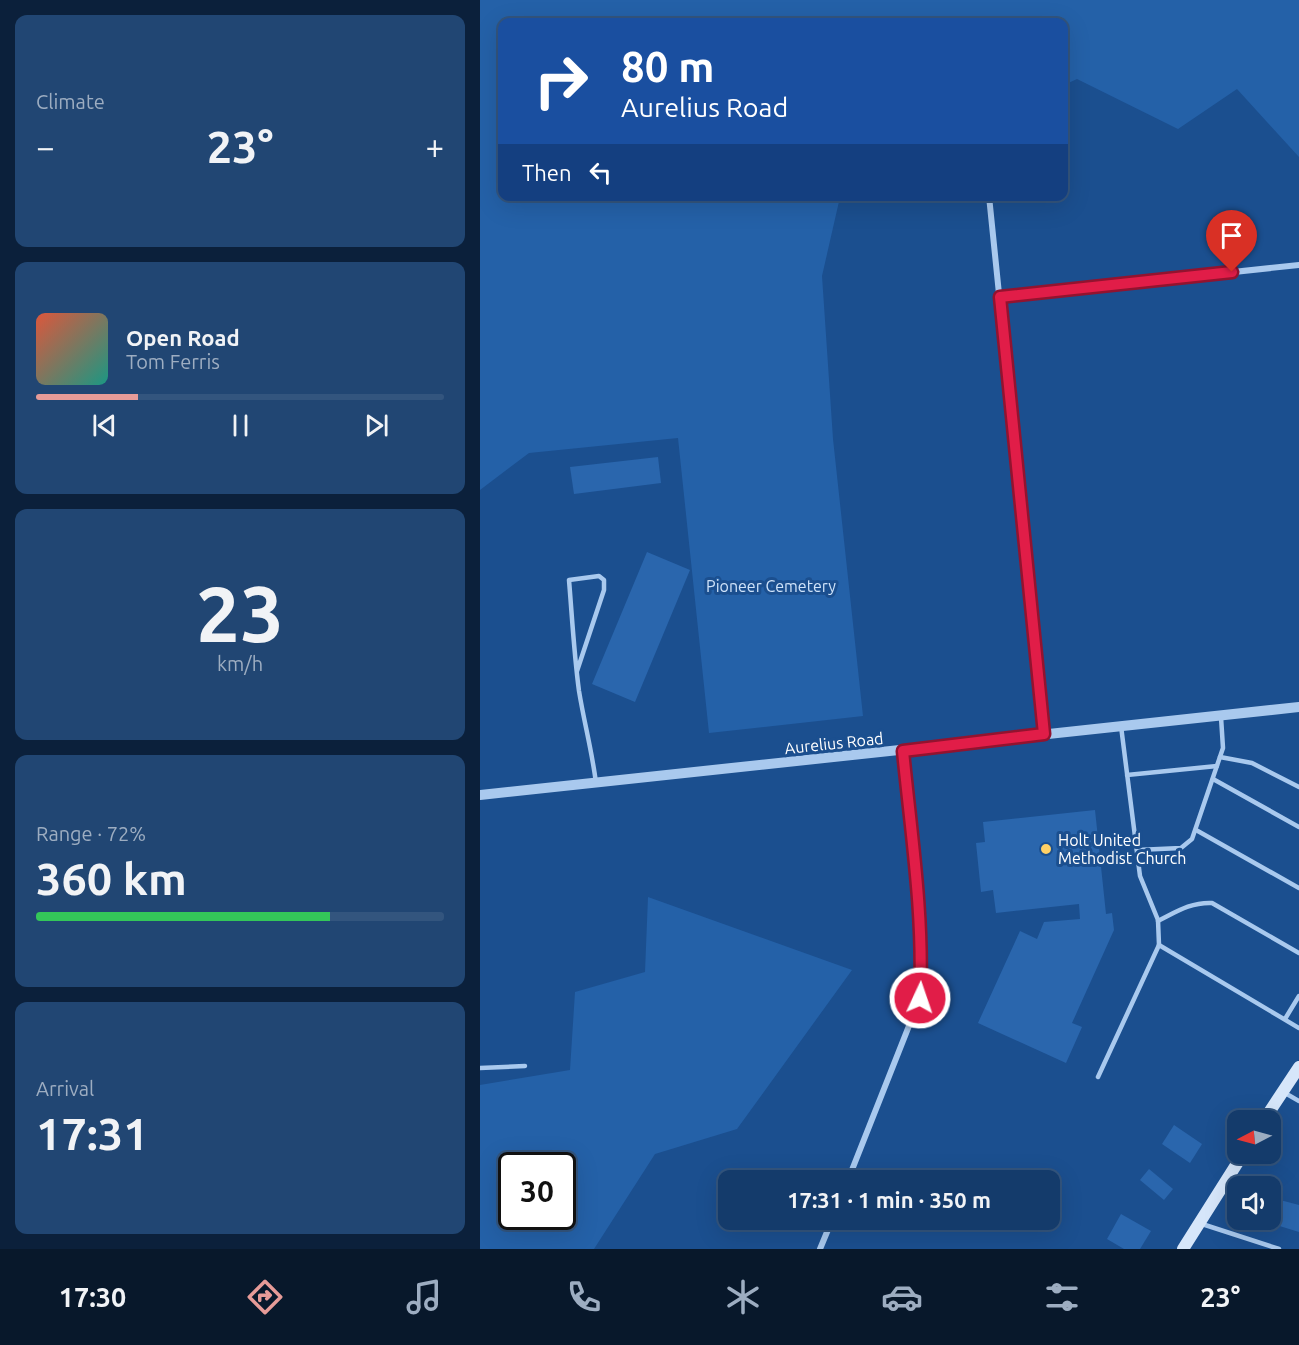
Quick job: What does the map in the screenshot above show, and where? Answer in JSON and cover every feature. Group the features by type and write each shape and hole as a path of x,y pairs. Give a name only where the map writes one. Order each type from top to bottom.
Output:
{"main road":[{"path":"1271,1110 1299,1067"},
{"path":"1183,1249 1238,1164"}],"street":[{"path":"990,201 1044,734"},
{"path":"1000,297 1299,265"},
{"name":"Aurelius Road","path":"480,795 1299,707"},
{"path":"852,1170 920,998 922,957 919,905 903,751"},
{"path":"820,1249 828,1230"}],"lane":[{"path":"577,671 604,590 603,580 599,576 569,580 577,671 596,783"},
{"path":"1137,850 1181,848 1192,839 1223,748 1221,716"},
{"path":"1098,1077 1159,945 1158,921 1140,876 1121,726"},
{"path":"1220,757 1252,763 1299,788"},
{"path":"1127,776 1217,766"},
{"path":"1213,779 1299,827"},
{"path":"1196,830 1299,888"},
{"path":"1158,921 1189,905 1199,902 1212,903 1299,953"},
{"path":"1159,945 1299,1028"},
{"path":"1285,1019 1299,996"},
{"path":"480,1068 525,1066"},
{"path":"1283,1092 1299,1101"},
{"path":"1200,1223 1280,1249"}],"green space":[{"name":"Pioneer Cemetery","path":"480,0 1299,0 1299,157 1237,89 1178,129 1077,79 1068,83 1068,18 498,18 498,201 839,201 822,276 833,439 863,716 709,733 678,438 529,453 480,490"},
{"path":"648,897 852,970 737,1129 655,1154 594,1249 480,1249 480,1085 570,1070 575,992 645,972"}],"building":[{"path":"658,457 661,483 574,494 570,467"},
{"path":"647,552 690,570 635,702 592,684"},
{"path":"1095,810 1106,914 1112,913 1114,930 1072,1023 1082,1027 1066,1063 978,1023 1020,931 1037,939 1044,922 1080,919 1079,904 996,913 993,890 981,892 976,843 985,842 983,822"},
{"path":"1174,1125 1202,1144 1190,1163 1162,1144"},
{"path":"1149,1169 1173,1189 1164,1200 1140,1180"},
{"path":"1281,1200 1299,1205 1299,1232 1281,1226"},
{"path":"1121,1214 1151,1231 1140,1249 1124,1249 1107,1239"}],"place":[{"name":"Holt United Methodist Church","path":"1046,849"}],"route":[{"path":"920,998 922,957 918,895 903,751 1044,734 1000,297 1232,272"}]}
